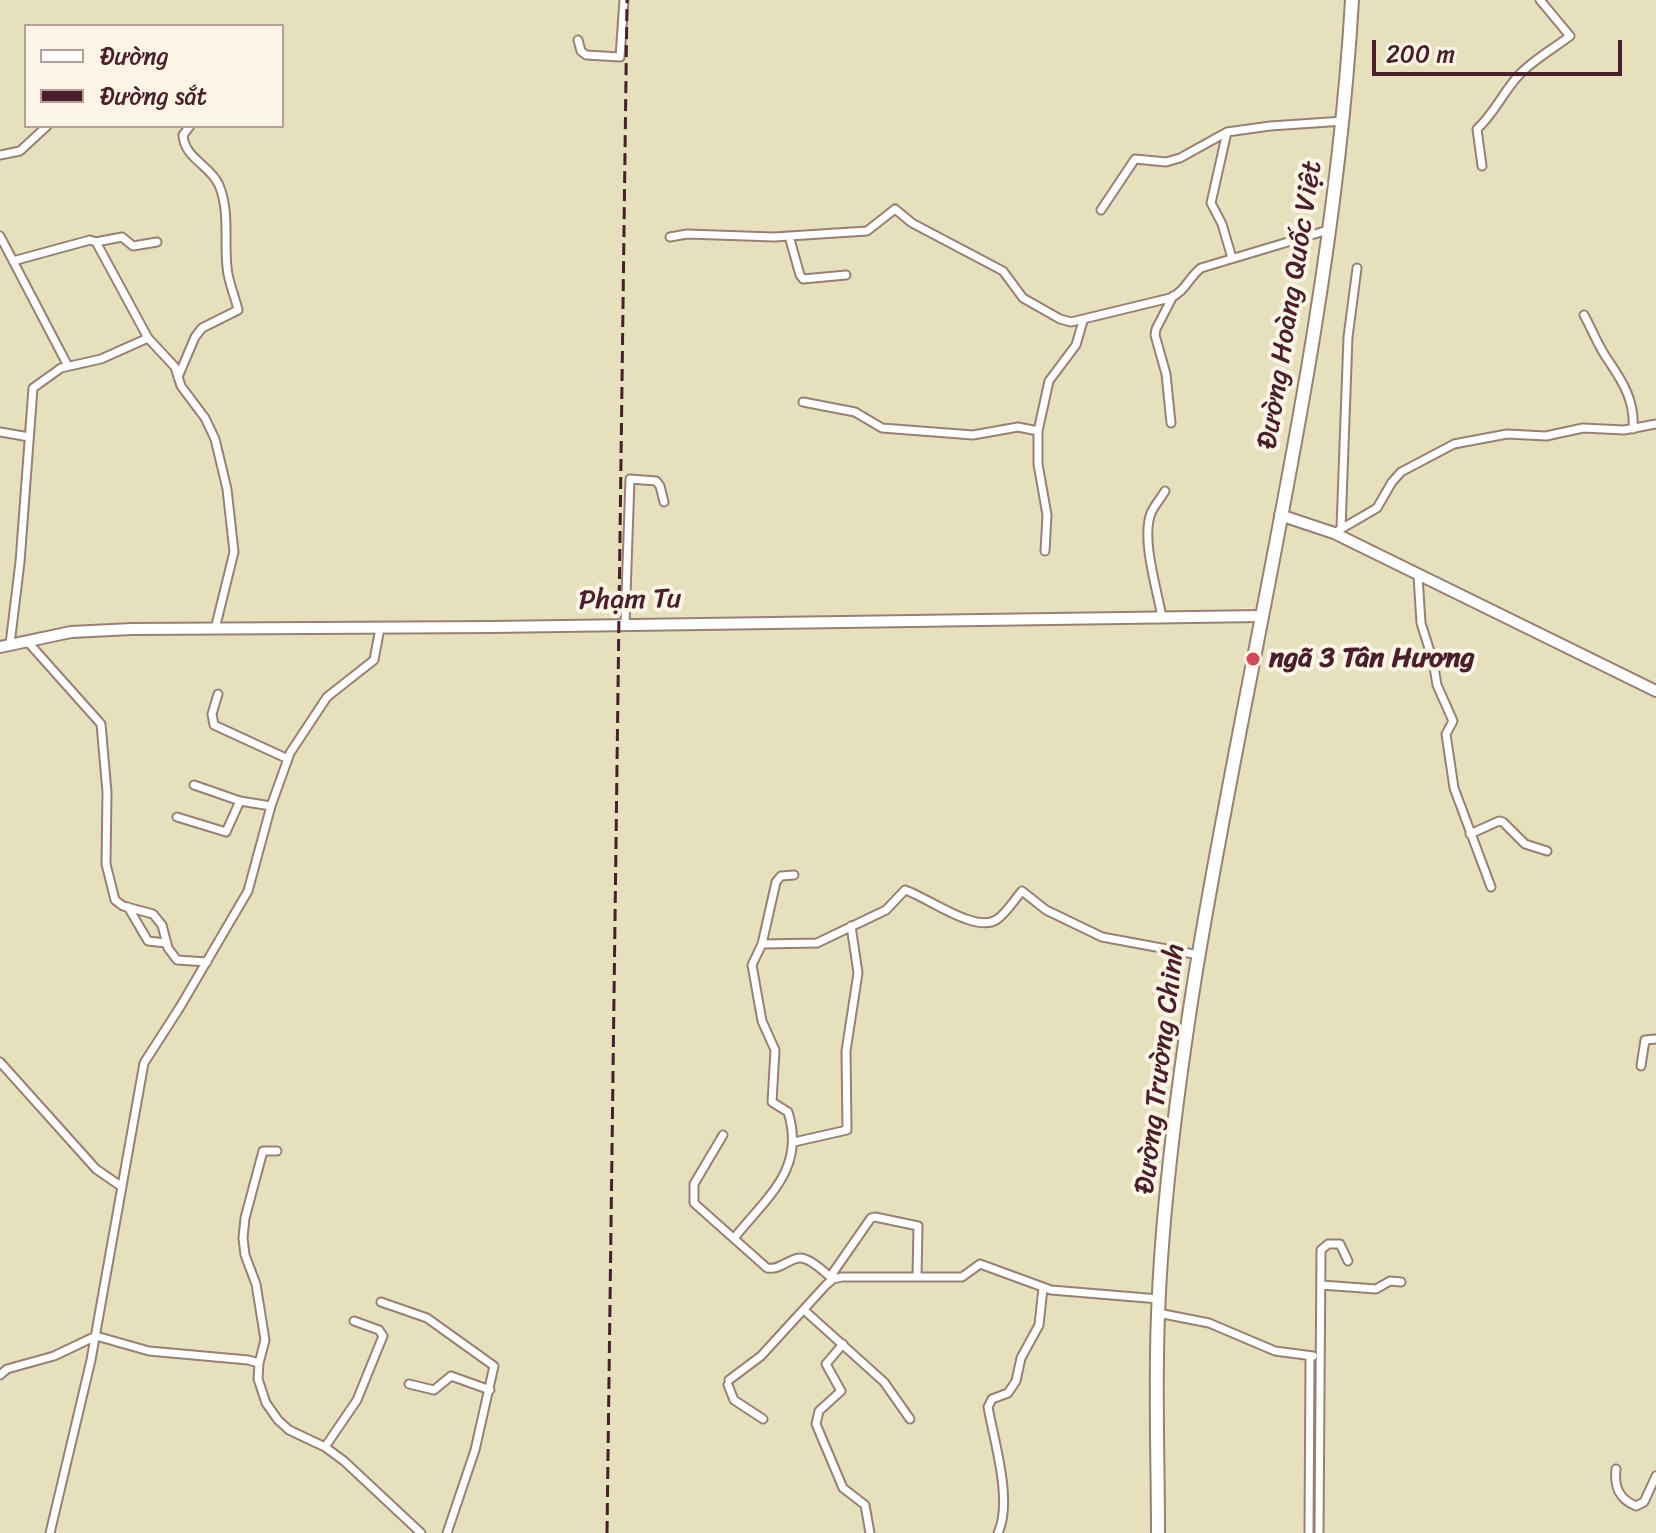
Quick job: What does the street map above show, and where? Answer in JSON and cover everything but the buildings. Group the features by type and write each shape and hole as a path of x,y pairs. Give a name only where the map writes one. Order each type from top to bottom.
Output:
{"highway":[{"name":"Đường Hoàng Quốc Việt","path":"1262,616 1317,319 1344,121 1352,0"},
{"name":"Đường Trường Chinh","path":"1158,1533 1158,1313 1170,1170 1199,955 1262,616"}],"street":[{"path":"578,40 581,51 586,55 620,57 624,0"},
{"path":"1482,166 1477,129 1491,115 1519,74 1570,36 1540,0"},
{"path":"1101,210 1135,159 1166,162 1180,158 1227,132 1344,121"},
{"path":"0,155 20,151 45,128"},
{"path":"178,377 202,328 235,313 238,307 227,271 227,222 223,197 214,175 186,148 183,135 188,128"},
{"path":"1227,132 1211,203 1222,224 1232,258"},
{"path":"670,237 687,234 789,236 867,231 895,209 912,223 1003,271 1023,298 1060,319 1083,321 1173,296 1184,289 1201,268 1328,230"},
{"path":"789,236 803,279 846,275"},
{"path":"13,261 90,240 96,242 122,237 133,246 157,242"},
{"path":"1,240 68,366"},
{"path":"96,242 148,338 175,367 181,386 211,427 227,489 234,552 215,629"},
{"path":"1338,531 1348,337 1357,268"},
{"path":"1171,423 1166,374 1155,332 1173,296"},
{"path":"1584,315 1621,378 1633,407 1633,429"},
{"path":"1045,551 1047,515 1038,464 1038,431 1049,381 1076,345 1083,321"},
{"path":"5,646 20,562 33,388 68,366 101,359 148,338"},
{"path":"803,402 855,412 882,428 973,435 1018,427 1038,431"},
{"path":"1338,531 1377,508 1401,472 1454,444 1507,434 1546,436 1583,428 1633,429 1656,424"},
{"path":"0,432 29,437"},
{"path":"625,624 630,479 656,481 664,502"},
{"path":"1162,617 1150,556 1149,521 1165,491"},
{"path":"1280,515 1338,531 1418,576 1575,649 1656,691"},
{"path":"1418,576 1421,623 1437,685 1453,721 1446,734 1452,780 1491,887"},
{"name":"Phạm Tu","path":"5,646 81,631 1262,616"},
{"path":"50,1533 96,1336 144,1063 248,891 271,806 288,759 327,697 374,660 380,628"},
{"path":"27,641 101,724 107,792 106,866 115,900 153,914 164,929 166,943 177,960 207,962"},
{"path":"218,694 212,714 214,725 288,759"},
{"path":"194,785 240,801 271,806"},
{"path":"177,817 226,832 240,801"},
{"path":"1470,834 1499,821 1525,844 1547,851"},
{"path":"735,1237 787,1171 794,1142 788,1112 772,1102 775,1050 764,1026 752,965 762,944 776,882 781,876 794,875"},
{"path":"762,944 817,943 886,910 905,890 968,920 991,923 1022,891 1046,910 1102,937 1199,955"},
{"path":"128,907 148,941 166,943"},
{"path":"794,1142 847,1130 846,1051 858,973 851,926"},
{"path":"1641,1066 1643,1043 1656,1039"},
{"path":"0,1062 96,1169 122,1187"},
{"path":"723,1135 694,1184 694,1203 767,1268 779,1269 800,1258 832,1278 962,1277 980,1264 1043,1288 1159,1299"},
{"path":"277,1151 263,1151 245,1218 243,1238 245,1255 256,1284 265,1340 258,1379 266,1403 289,1430 325,1447 344,1461 421,1533"},
{"path":"763,1419 734,1400 728,1382 761,1356 804,1310 832,1278 873,1217 918,1226 917,1276"},
{"path":"1309,1533 1314,1510 1315,1356 1322,1247 1340,1244 1348,1261"},
{"path":"1321,1285 1376,1289 1390,1281 1401,1282"},
{"path":"998,1533 1003,1522 1004,1500 988,1407 992,1399 1008,1393 1016,1381 1021,1358 1039,1325 1043,1288"},
{"path":"381,1302 427,1318 492,1363 495,1372 467,1477 447,1533"},
{"path":"804,1310 884,1382 910,1419"},
{"path":"1158,1313 1209,1323 1275,1351 1315,1356"},
{"path":"325,1447 366,1384 383,1336 379,1330 354,1321"},
{"path":"0,1375 7,1369 54,1356 96,1336 149,1351 259,1363"},
{"path":"843,1344 826,1364 841,1391 819,1411 816,1424 843,1488 865,1505 870,1533"},
{"path":"409,1384 434,1390 451,1376 490,1390"},
{"path":"1616,1469 1617,1489 1636,1506 1641,1504 1656,1476"},
{"path":"1648,1491 1656,1497"},
{"path":"1314,1510 1319,1533"}],"railway":[{"path":"607,1533 627,0"}],"place":[{"name":"ngã 3 Tân Hương","path":"1253,659"}]}
